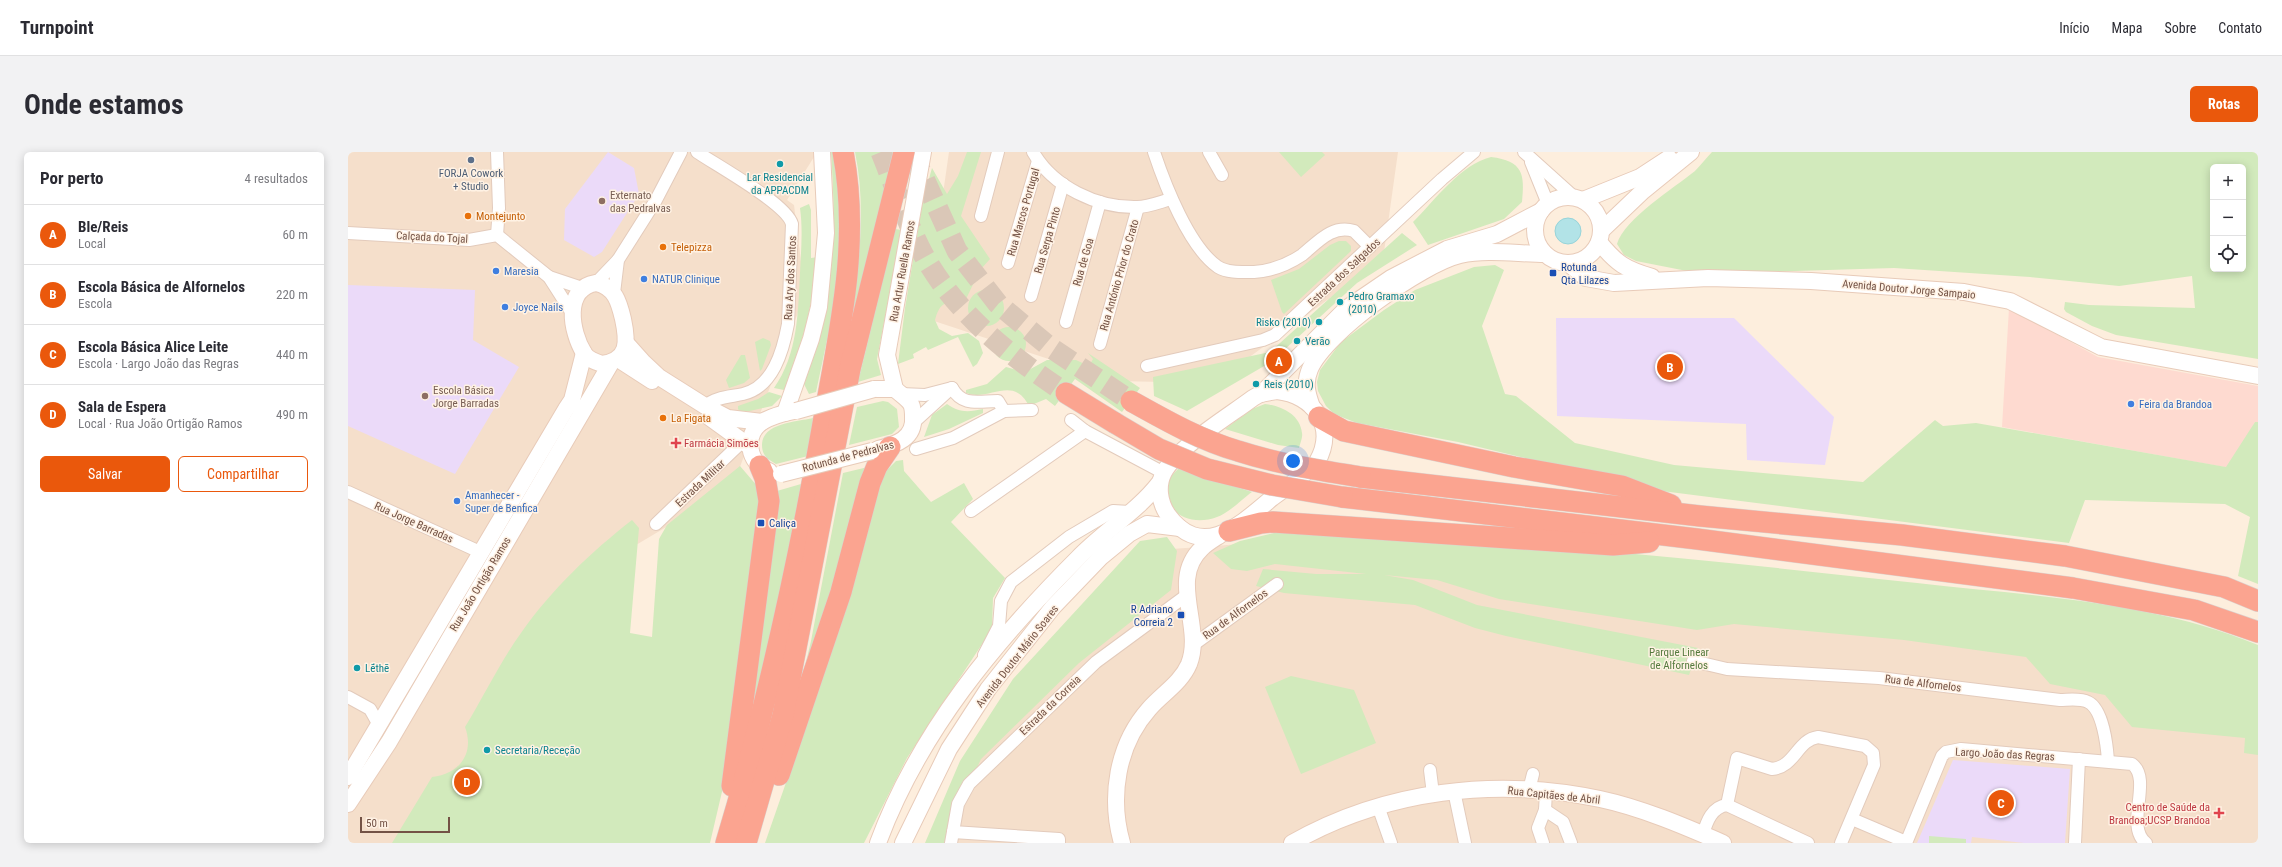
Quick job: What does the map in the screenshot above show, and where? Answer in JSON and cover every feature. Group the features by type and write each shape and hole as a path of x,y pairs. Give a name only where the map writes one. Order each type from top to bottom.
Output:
{"highway":[{"path":"726,843 770,683 807,508 846,300 851,250 850,205 844,152"},
{"path":"746,843 784,708 850,369 878,264 904,152"},
{"path":"1066,393 1159,449 1207,469 1272,484 1342,497 1697,539 2073,588 2194,610 2258,632"},
{"path":"1131,401 1186,431 1237,451 1289,465 1360,476 1700,516 1902,535 2065,556 2224,587 2258,601"},
{"path":"1316,412 1344,431 1514,468 1622,486 1700,516"},
{"path":"755,843 841,592 870,483 877,466 881,449"},
{"path":"722,843 740,731 769,501 765,478 760,466"},
{"path":"1225,533 1261,523 1273,522 1613,545 1697,539"}],"main road":[{"path":"790,412 819,307 826,233 822,152"},
{"name":"Rua Artur Ruella Ramos","path":"898,392 887,355 923,152"},
{"path":"1579,199 1640,177 1677,152"},
{"path":"1191,564 1202,548 1250,517 1317,462 1325,441 1316,412 1306,390 1306,381 1309,370 1319,354 1351,322 1404,283 1459,256 1481,252 1545,254 1560,262 1568,263 1587,258 1601,236 1638,196 1691,152"},
{"path":"1260,394 1347,308 1391,278 1447,249 1497,234 1544,207 1565,197 1579,199 1597,212 1601,236"},
{"path":"1544,207 1536,224 1536,238 1545,254"},
{"name":"Avenida Doutor Jorge Sampaio","path":"1601,236 1613,259 1623,267 1665,280"},
{"name":"Avenida Doutor Jorge Sampaio","path":"1568,263 1586,278 1608,283 1708,278 1811,281 1964,292 2010,301 2101,347 2258,376"},
{"path":"589,285 605,285 614,293 620,303 627,336 626,343 614,361 602,364 592,360 584,352 572,313 574,301 589,285"},
{"path":"626,343 642,362 659,377 705,406 728,418 762,422 790,412 874,389 898,392 912,405 914,422"},
{"name":"Rua João Ortigão Ramos","path":"348,777 480,552 572,400 584,352"},
{"path":"614,361 717,422 746,444 753,458 760,466"},
{"name":"Rua João Ortigão Ramos","path":"348,804 389,742 614,361"},
{"path":"1260,394 1277,391 1292,393 1300,396 1316,412"},
{"name":"Avenida Doutor Mário Soares","path":"878,843 890,812 930,738 979,666 1039,597 1086,550 1148,498 1176,457 1260,394"},
{"path":"746,444 752,433 762,422"},
{"name":"Rotunda de Pedralvas","path":"760,466 765,470 781,474 881,449 907,436 914,422"},
{"path":"1162,477 1160,494 1164,510 1182,529 1205,538 1225,533"},
{"name":"Avenida Doutor Mário Soares","path":"903,843 949,749 988,689 1053,607 1101,557 1129,534 1147,524 1182,529"},
{"path":"1122,843 1117,816 1116,778 1127,741 1148,709 1178,682 1188,664 1193,645 1193,623 1186,595 1191,564 1182,529"},
{"name":"Rua Capitães de Abril","path":"1292,843 1339,820 1378,806 1454,791 1529,790 1612,802 1705,838 1723,843"},
{"path":"908,843 921,807"},
{"path":"872,843 890,812"}],"street":[{"path":"497,152 499,208 497,235 549,277 572,313"},
{"path":"549,277 589,285 618,260 656,200 681,152"},
{"name":"Rua Ary dos Santos","path":"697,152 785,212 790,220 792,243 786,337 770,377 760,386 749,392 713,399 705,406"},
{"path":"981,216 998,152"},
{"path":"1154,152 1170,199 1203,253 1220,268 1240,272 1277,268 1301,256 1326,234 1338,230 1354,231 1370,247"},
{"path":"1209,152 1222,174"},
{"name":"Estrada dos Salgados","path":"1146,366 1263,340 1275,335 1442,179 1474,152"},
{"path":"1525,152 1579,199"},
{"path":"1525,152 1535,168 1544,207"},
{"path":"1035,156 1049,173 1063,184 1075,192 1100,202 1138,207 1170,199"},
{"name":"Rua Marcos Portugal","path":"1008,263 1035,156"},
{"name":"Rua Serpa Pinto","path":"1031,296 1063,184"},
{"name":"Rua de Goa","path":"1066,322 1100,202"},
{"name":"Rua António Prior do Crato","path":"1100,344 1138,207"},
{"name":"Calçada do Tojal","path":"348,232 469,240 497,235"},
{"path":"614,293 618,260"},
{"path":"898,392 925,395 952,388"},
{"path":"952,388 957,397 963,401 998,401 1004,411"},
{"path":"914,422 952,388"},
{"path":"916,449 953,438 1004,411 1032,410"},
{"path":"1071,420 1085,431 1162,477"},
{"path":"971,511 1085,431"},
{"name":"Estrada Militar","path":"656,524 746,444"},
{"name":"Rua Jorge Barradas","path":"348,492 480,552"},
{"name":"Avenida Doutor Mário Soares","path":"979,666 998,626 1001,601 1011,582 1069,537 1113,511 1130,512"},
{"name":"Rua de Alfornelos","path":"1193,645 1277,584"},
{"name":"Estrada da Correia","path":"952,837 958,804 968,784 1096,662 1186,595"},
{"name":"Rua de Alfornelos","path":"1693,661 1727,669 1879,678 2060,700 2082,700 2092,705 2099,715 2107,745 2108,761"},
{"path":"348,696 370,709 379,725"},
{"path":"1727,805 1737,758 1772,769 1778,769 1789,763 1803,745 1811,738 1818,737 1865,746 1873,753 1874,765 1843,843"},
{"name":"Largo João das Regras","path":"1906,842 1939,762 1946,752 1961,749 2079,759"},
{"path":"2076,843 2079,759 2128,762 2138,770 2138,824 2140,837 2146,843"},
{"path":"1430,770 1433,794"},
{"path":"1529,790 1533,774"},
{"path":"1454,791 1465,843"},
{"path":"1543,843 1538,828 1544,810 1546,792"},
{"path":"1705,838 1708,820 1715,810 1727,805 1808,843"},
{"path":"1378,806 1391,843"},
{"path":"1544,810 1563,822 1571,843"},
{"path":"1852,818 1906,842"},
{"path":"952,837 1059,839 1059,843"}],"shaded area":[{"path":"348,152 813,152 814,157 787,200 794,205 805,294 732,488 604,564 425,843 348,843"},
{"name":"Externato das Pedralvas","path":"608,152 634,168 639,194 602,252 594,257 564,240 565,209"},
{"path":"949,152 1398,152 1383,259 1214,383 1115,381 925,318"},
{"name":"Escola Básica Jorge Barradas","path":"348,285 475,290 473,340 519,367 455,474 348,426"},
{"name":"Feira da Brandoa","path":"2009,308 2098,357 2258,386 2258,422 2255,422 2230,468 2002,427"},
{"path":"1556,318 1734,318 1834,417 1825,465 1747,460 1746,424 1557,416"},
{"path":"1269,542 2042,629 2258,723 2258,843 938,843 985,737 1144,551"},
{"path":"1953,760 2070,769 2065,843 2024,843 1972,837 1971,843 1917,843"}],"green space":[{"path":"831,152 838,152 842,223 834,307 816,392 809,394 804,384 822,325 831,270 834,213"},
{"path":"855,152 893,152 851,327 859,262 861,217 859,174"},
{"path":"967,152 981,152 961,216 990,259 980,270 966,299 944,304 938,312 935,320 939,329 952,336 968,333 979,341 983,353 977,364 973,367 958,337 928,350 926,347 913,354 914,358 898,364 905,308 923,200 932,168 947,194 958,176"},
{"path":"1279,152 1322,152 1325,155 1301,177"},
{"path":"1712,152 2258,152 2258,359 2116,335 2092,326 2066,312 2064,309 2065,302 2089,305 2195,308 2192,276 2119,286 2030,277 1894,268 1765,272 1687,271 1636,261 1624,255 1617,244 1629,224 1651,204 1695,171"},
{"path":"1491,157 1510,162 1520,170 1523,184 1522,202 1504,219 1428,245 1413,222 1459,175 1469,167"},
{"path":"809,204 811,210 811,258 818,257 816,275 802,341 784,390 774,388 788,361 795,332 801,249 800,208"},
{"path":"895,229 902,230 877,359 881,375 858,382"},
{"path":"1402,233 1417,245 1357,283 1271,362 1187,411 1154,396 1153,377 1270,352"},
{"path":"1339,241 1346,241 1351,246 1351,251 1284,314 1271,280 1299,269 1330,245"},
{"path":"1495,265 1504,270 1482,326 1505,394 1516,396 1575,443 1674,465 1863,482 1935,420 1943,426 1976,423 2226,467 2255,422 2258,422 2258,584 2238,576 2250,517 2225,504 2085,500 2069,543 1662,491 1458,442 1357,423 1334,414 1326,406 1318,391 1317,382 1320,370 1341,342 1384,310 1415,290 1474,267"},
{"path":"986,290 996,293 1001,298 1004,308 1001,318 996,323 986,326 976,323 971,318 968,308 971,298 976,293"},
{"path":"1009,327 1021,332 1026,344 1021,356 1009,361 997,356 992,344 997,332"},
{"path":"763,338 770,341 771,345 760,371 755,342"},
{"path":"1088,353 1140,388 1122,412 1075,379 1055,406 1046,399 1029,406 1023,397 1016,392 1008,390 975,395 966,393 966,390 987,384 1006,367 1025,372 1047,360 1076,360 1089,366 1093,359"},
{"path":"741,355 745,355 750,378 744,383 729,388 726,380"},
{"path":"769,392 782,396 772,406 741,413 738,409 738,406 758,399"},
{"path":"883,401 888,402 897,409 899,427 892,434 849,445 857,407"},
{"path":"947,404 951,407 964,411 983,409 983,413 949,429 924,437 932,415"},
{"path":"1265,404 1289,412 1298,421 1302,435 1299,448 1278,445 1225,429 1252,409"},
{"path":"813,418 808,456 776,464 766,457 762,449 762,445 763,438 768,432 789,422"},
{"path":"903,460 904,471 931,502 964,483 973,499 951,522 1005,578 993,598 992,629 907,758 864,843 765,843 830,656 858,568 881,476 896,461"},
{"path":"740,466 758,487 760,498 732,749 710,843 392,843 432,777 450,772 462,761 468,746 468,737 465,727 513,644 558,587 587,558 632,520 639,528 630,633 652,637 659,539 667,525"},
{"path":"868,467 796,705 811,641 843,473"},
{"path":"1179,468 1252,492 1222,515 1202,520 1188,519 1176,512 1171,507 1165,496 1165,482"},
{"path":"801,484 787,561 749,730 777,491"},
{"name":"Parque Linear de Alfornelos","path":"1278,532 1502,544 1661,556 2047,597 2133,609 2217,630 2258,645 2258,755 2244,753 2245,738 2132,727 2105,695 2050,684 2026,657 1904,640 1734,624 1697,630 1499,599 1437,580 1384,575 1413,580 1477,605 1698,648 1689,675 1506,636 1475,628 1415,605 1284,593 1256,586 1263,569 1316,574 1366,574 1275,564 1247,571 1231,569 1213,553 1240,541"},
{"path":"1167,537 1177,551 1171,590 1079,663 981,759 948,830 945,843 925,843 960,761 1013,679 1140,541"},
{"path":"1291,676 1354,690 1376,743 1301,774 1265,687"},
{"path":"1929,836 1966,839 1966,843 1929,843"}],"water":[{"path":"1568,218 1577,222 1581,231 1577,240 1568,244 1559,240 1555,231 1559,222"}],"tunnel":[{"path":"881,152 917,242 936,276 951,296 968,315 1005,349 1066,393"},
{"path":"912,152 957,251 998,304 1051,348 1131,401"}],"place":[{"name":"FORJA Cowork + Studio","path":"471,160"},
{"name":"Lar Residencial da APPACDM","path":"780,164"},
{"name":"Externato das Pedralvas","path":"602,201"},
{"name":"Montejunto","path":"468,216"},
{"name":"Telepizza","path":"663,247"},
{"name":"Maresia","path":"496,271"},
{"name":"Rotunda Qta Lilazes","path":"1553,273"},
{"name":"NATUR Clinique","path":"644,279"},
{"name":"Pedro Gramaxo (2010)","path":"1340,302"},
{"name":"Joyce Nails","path":"505,307"},
{"name":"Risko (2010)","path":"1319,322"},
{"name":"Verão","path":"1297,341"},
{"name":"Ble/Reis","path":"1279,361"},
{"name":"Escola Básica de Alfornelos","path":"1670,367"},
{"name":"Reis (2010)","path":"1256,384"},
{"name":"Escola Básica Jorge Barradas","path":"425,396"},
{"name":"Feira da Brandoa","path":"2131,404"},
{"name":"La Figata","path":"663,418"},
{"name":"Farmácia Simões","path":"676,443"},
{"name":"Amanhecer - Super de Benfica","path":"457,501"},
{"name":"Caliça","path":"761,523"},
{"name":"R Adriano Correia 2","path":"1181,615"},
{"name":"Lḗthē","path":"357,668"},
{"name":"Secretaria/Receção","path":"487,750"},
{"name":"Sala de Espera","path":"467,782"},
{"name":"Escola Básica Alice Leite","path":"2001,803"},
{"name":"Centro de Saúde da Brandoa;UCSP Brandoa","path":"2219,813"}]}
